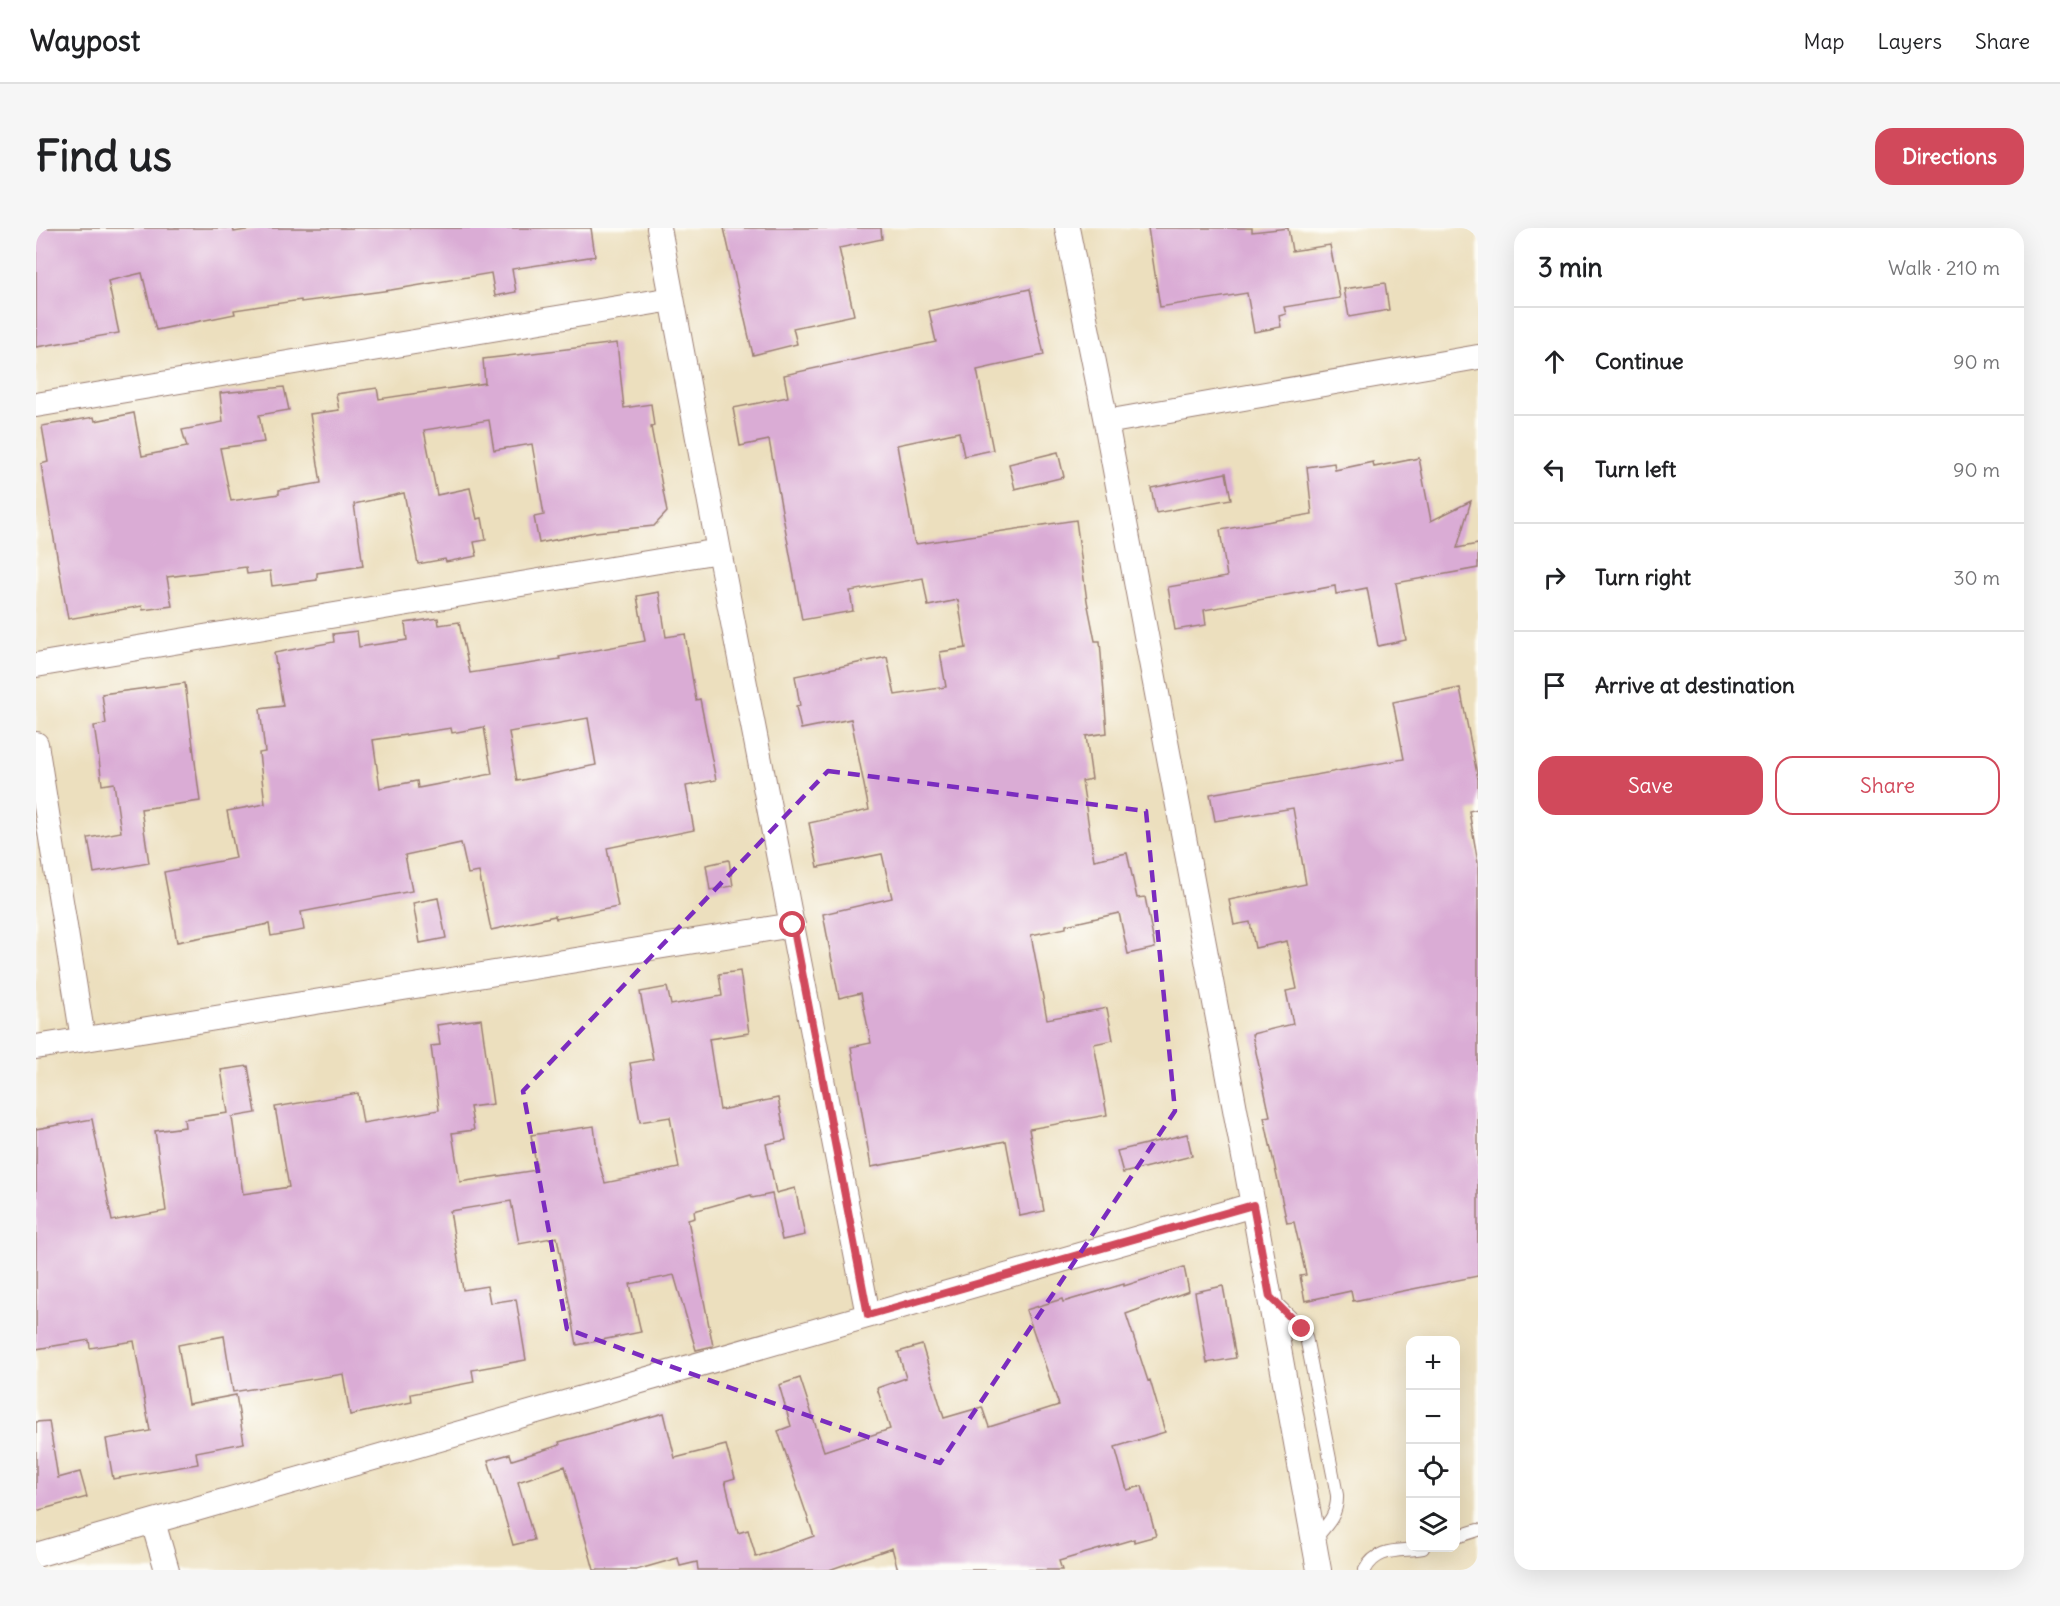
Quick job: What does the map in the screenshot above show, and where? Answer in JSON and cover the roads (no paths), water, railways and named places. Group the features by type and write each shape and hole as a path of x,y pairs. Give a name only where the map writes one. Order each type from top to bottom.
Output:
{"street":[{"path":"659,228 719,551 868,1315"},
{"path":"1067,228 1106,422 1319,1570"},
{"path":"36,405 672,299"},
{"path":"1106,422 1478,357"},
{"path":"36,665 719,551"},
{"path":"36,744 83,1039"},
{"path":"36,1047 793,925"},
{"path":"36,1556 1253,1205"},
{"path":"153,1522 167,1570"}],"lane":[{"path":"1460,1536 1478,1530"},
{"path":"1365,1570 1377,1556 1388,1551 1406,1549"}]}
